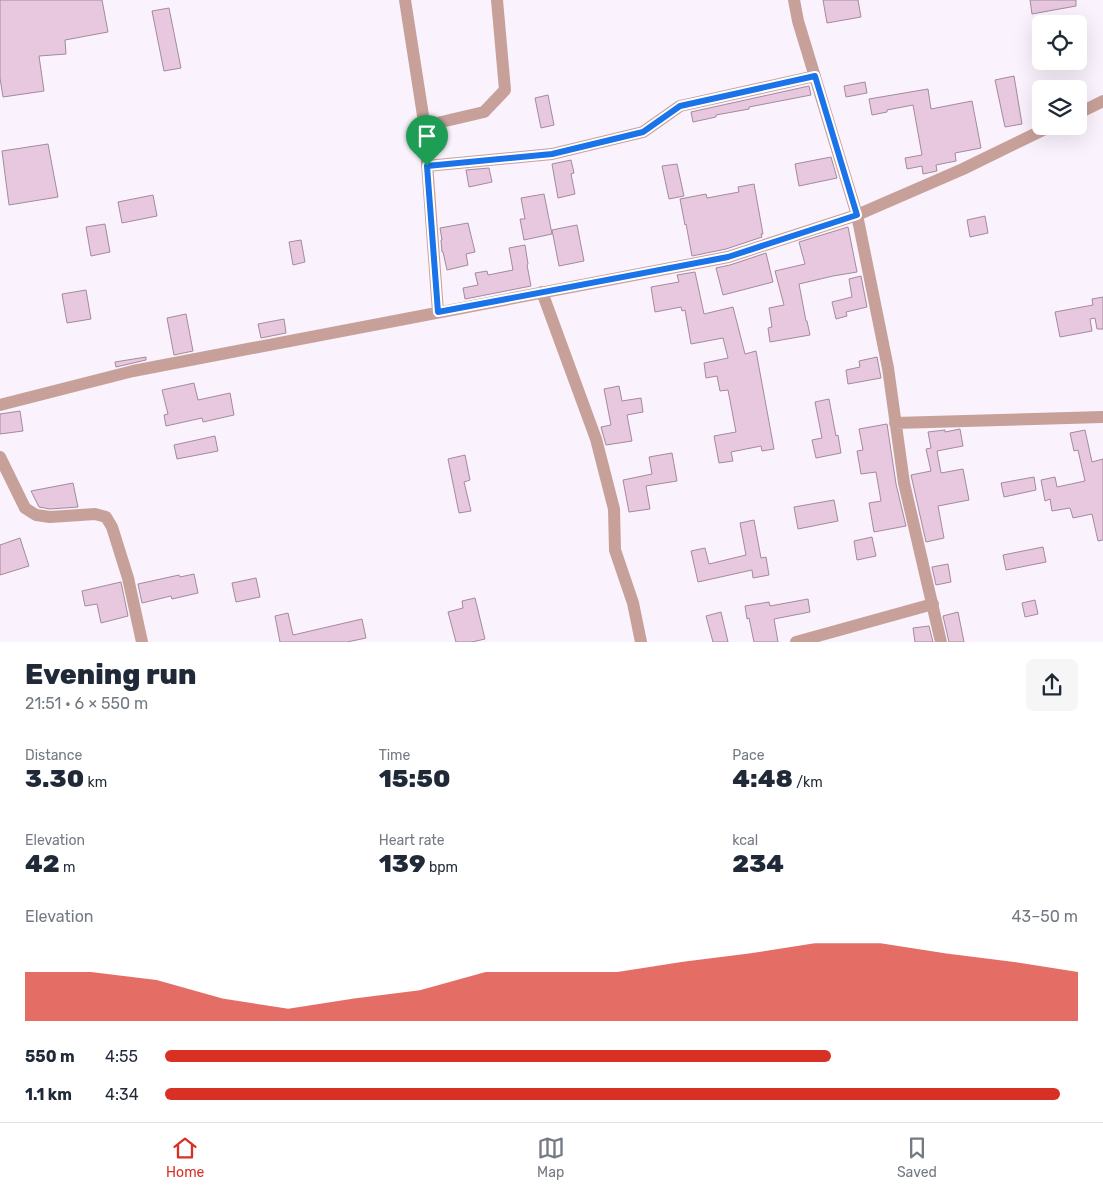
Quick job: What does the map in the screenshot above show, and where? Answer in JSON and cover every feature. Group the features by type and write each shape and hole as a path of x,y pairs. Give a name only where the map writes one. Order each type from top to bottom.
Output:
{"street":[{"path":"406,0 424,122 438,312"},
{"path":"424,122 438,123 484,112 505,90 497,0"},
{"path":"794,0 798,21 857,215 888,368 904,483 941,642"},
{"path":"427,166 552,154 643,132 680,106 815,76"},
{"path":"1087,109 1103,101"},
{"path":"0,405 133,371 728,257 857,215 963,169 1033,135"},
{"path":"542,292 596,439 614,509 615,550 633,603 641,642"},
{"path":"895,423 1103,417"},
{"path":"0,457 26,508 36,515 50,517 96,514 106,518 112,527 128,578 142,642"},
{"path":"796,642 933,604"}],"building":[{"path":"0,0 102,0 108,32 65,40 66,54 39,56 44,91 3,97 0,78"},
{"path":"823,0 858,0 861,17 827,23"},
{"path":"1030,0 1076,0 1076,6 1032,14"},
{"path":"169,8 181,68 164,71 152,11"},
{"path":"1014,76 1022,124 1005,127 995,80"},
{"path":"865,82 867,93 846,97 844,86"},
{"path":"809,86 811,95 749,107 749,109 716,115 716,117 693,122 691,112"},
{"path":"928,89 931,109 972,101 981,148 955,153 956,161 936,165 937,171 923,174 922,166 907,169 905,158 922,155 913,105 872,115 869,99"},
{"path":"548,95 554,125 541,128 535,98"},
{"path":"48,144 58,197 9,205 2,151"},
{"path":"831,157 837,178 799,186 795,164"},
{"path":"571,160 574,173 571,174 575,194 558,198 552,164"},
{"path":"677,164 684,196 669,199 662,166"},
{"path":"489,168 492,182 469,187 466,170"},
{"path":"754,184 762,237 726,249 692,256 680,199 706,194 707,198 739,192 738,187"},
{"path":"544,194 552,234 524,240 520,219 525,219 521,198"},
{"path":"153,195 157,216 122,223 118,202"},
{"path":"985,216 988,233 970,237 967,220"},
{"path":"468,223 475,252 466,254 468,265 447,270 442,252 440,228"},
{"path":"105,224 110,252 91,256 86,227"},
{"path":"577,225 584,261 559,266 552,230"},
{"path":"848,227 857,272 799,284 810,335 770,342 768,328 772,327 769,308 784,305 775,271 805,264 799,242"},
{"path":"301,240 305,262 293,265 289,242"},
{"path":"525,245 531,286 465,299 463,288 478,285 475,273 487,271 488,275 513,270 509,248"},
{"path":"766,253 773,282 723,295 716,268"},
{"path":"695,272 704,314 733,307 745,354 756,351 774,449 762,451 761,446 731,452 733,461 719,463 714,436 736,432 728,390 720,391 717,376 706,378 704,363 728,358 723,338 691,344 685,310 682,311 681,307 655,312 651,287 679,282 677,275"},
{"path":"861,276 867,307 846,312 847,316 836,319 832,302 852,297 849,279"},
{"path":"86,290 91,319 67,323 62,294"},
{"path":"1103,297 1103,329 1097,329 1095,318 1090,319 1092,331 1060,337 1055,312 1093,305 1092,299"},
{"path":"186,314 193,351 174,355 167,318"},
{"path":"284,319 286,333 261,338 258,324"},
{"path":"146,357 146,360 116,367 115,362"},
{"path":"877,357 881,378 848,384 846,370 860,367 859,361"},
{"path":"194,383 198,400 230,393 234,415 203,422 202,418 166,426 164,415 168,414 162,390"},
{"path":"619,386 622,401 641,398 643,412 627,415 632,441 606,445 601,427 611,425 604,389"},
{"path":"829,399 841,453 816,458 812,440 822,438 815,402"},
{"path":"20,411 23,431 0,434 0,414"},
{"path":"887,424 896,484 906,526 874,532 869,503 881,501 876,472 861,474 857,451 863,450 859,429"},
{"path":"960,429 963,446 937,451 941,473 963,469 969,500 938,506 944,538 926,542 911,475 931,471 926,449 931,448 928,432 945,430 945,432"},
{"path":"1085,430 1092,462 1103,459 1103,540 1098,541 1092,514 1073,518 1070,508 1052,511 1050,499 1045,501 1041,480 1055,477 1057,487 1085,481 1078,450 1074,451 1070,433"},
{"path":"215,436 218,451 177,459 174,445"},
{"path":"672,453 677,481 646,486 650,509 629,512 623,480 652,474 649,457"},
{"path":"465,455 470,480 464,482 471,511 459,513 448,459"},
{"path":"1034,477 1036,490 1004,497 1001,483"},
{"path":"73,483 78,507 50,509 39,507 31,491"},
{"path":"834,500 838,521 798,529 794,507"},
{"path":"754,520 761,558 766,557 769,575 753,578 752,570 698,582 691,551 705,548 709,564 746,555 740,523"},
{"path":"872,537 876,556 857,560 854,541"},
{"path":"20,538 29,566 0,575 0,545"},
{"path":"1043,547 1046,562 1006,570 1003,555"},
{"path":"948,564 951,582 936,585 932,567"},
{"path":"194,574 198,593 172,599 171,596 142,603 138,584 179,575 180,577"},
{"path":"256,578 260,597 236,602 232,583"},
{"path":"121,582 128,616 101,623 97,604 85,606 82,591"},
{"path":"475,598 485,639 472,642 456,642 448,612 463,608 462,601"},
{"path":"808,599 810,612 774,619 778,642 754,642 745,606 769,602 770,606"},
{"path":"1035,600 1038,614 1025,617 1022,603"},
{"path":"721,612 728,642 713,642 706,616"},
{"path":"958,612 964,642 949,642 943,616"},
{"path":"288,613 293,635 362,619 366,638 347,642 280,642 275,616"},
{"path":"929,626 933,642 915,642 913,628"}],"route":[{"path":"815,76 857,215 728,257 438,312 427,166 552,154 643,132 680,106 815,76"}]}
